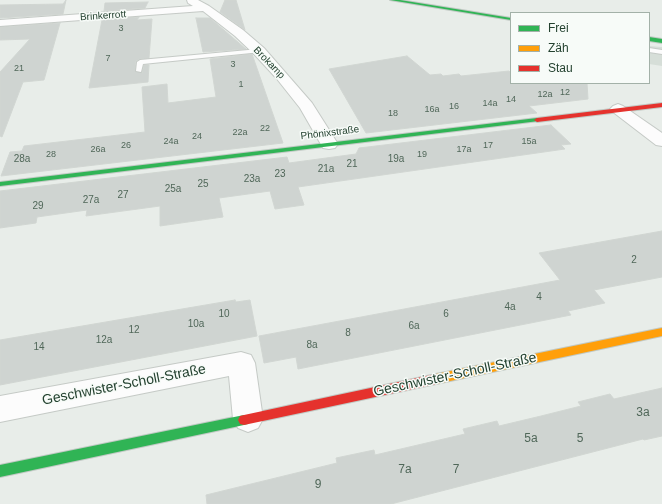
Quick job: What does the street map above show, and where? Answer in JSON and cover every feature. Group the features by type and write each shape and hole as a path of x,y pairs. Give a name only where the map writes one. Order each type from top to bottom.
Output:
{"street":[{"name":"Brokamp","path":"191,0 205,8 239,33 259,51 307,106 328,144"},
{"path":"392,0 496,16 510,20"},
{"path":"429,0 510,12"},
{"name":"Brinkerrott","path":"0,23 205,8"},
{"path":"650,31 662,33"},
{"path":"650,39 662,40"},
{"name":"Phönixstraße","path":"0,184 618,109 662,105"},
{"path":"618,109 662,140"},
{"name":"Geschwister-Scholl-Straße","path":"0,471 662,332"},
{"name":"Geschwister-Scholl-Straße","path":"0,409 241,363 248,419"}],"lane":[{"path":"650,50 662,52"},
{"path":"139,71 140,62 259,51"}],"shaded area":[{"path":"650,46 662,47 662,66 650,64"}],"building":[{"path":"66,0 63,14 0,18 0,5 63,4"},
{"path":"225,0 236,0 245,30 220,12"},
{"path":"148,2 145,8 104,11 105,3"},
{"path":"139,17 137,20 152,19 149,58 136,61 135,71 142,73 144,65 149,65 148,82 89,88 102,20"},
{"path":"196,18 210,18 246,49 203,52"},
{"path":"60,23 44,80 23,82 2,137 0,136 0,72 30,39 0,40 0,27"},
{"path":"252,54 283,143 1,176 10,152 22,151 24,146 145,132 142,87 167,84 168,103 216,97 210,59"},
{"path":"407,56 430,75 441,74 443,76 459,74 461,76 509,71 510,84 587,84 588,99 529,106 537,113 366,133 329,69"},
{"path":"551,125 571,144 561,145 565,149 298,187 304,205 275,209 270,191 219,198 223,217 160,226 160,206 86,216 87,210 37,217 36,223 0,228 0,191 287,157 289,163 356,154 359,148"},
{"path":"662,231 662,277 594,290 605,303 568,311 571,315 298,369 296,357 264,363 259,336 560,280 539,253"},
{"path":"235,300 236,302 250,300 257,336 0,385 0,340"},
{"path":"662,388 662,436 643,439 391,504 207,504 206,495 337,463 336,458 374,450 375,455 465,434 463,429 497,421 499,426 581,406 578,402 610,394 614,399"}],"traffic: fast":[{"path":"392,0 510,19"},
{"path":"650,39 662,41"},
{"path":"0,184 537,120"},
{"path":"0,471 244,420"}],"traffic: slow":[{"path":"436,379 662,332"}],"traffic: jam":[{"path":"537,120 662,105"},
{"path":"244,420 436,379"}]}
